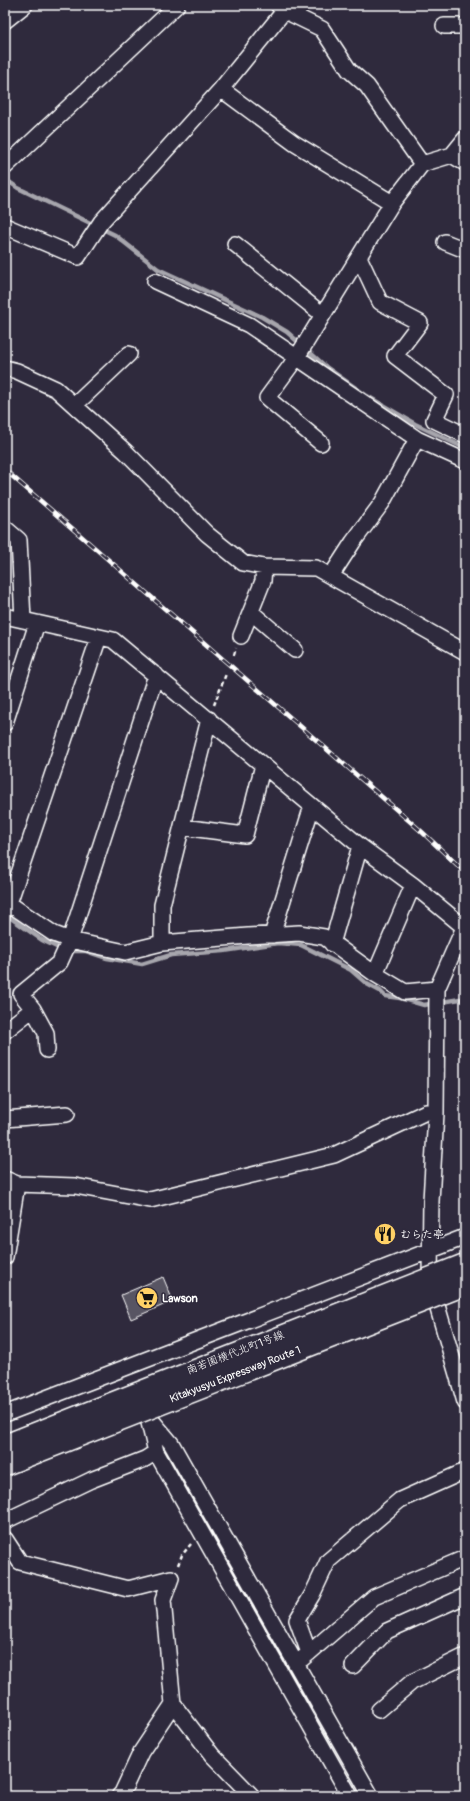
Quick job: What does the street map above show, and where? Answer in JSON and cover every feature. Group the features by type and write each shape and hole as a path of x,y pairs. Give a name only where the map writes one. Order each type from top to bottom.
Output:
{"highway":[{"name":"Kitakyusyu Expressway Route 1","path":"5,1446 465,1265"},
{"name":"Kitakyusyu Expressway Route 1","path":"5,1464 465,1284"}],"street":[{"path":"5,21 25,5"},
{"path":"5,167 177,5"},
{"path":"5,226 78,257 101,222 221,89 284,7 322,29 349,70 367,86 422,164"},
{"path":"444,26 465,26"},
{"path":"221,89 294,143 392,203"},
{"path":"321,443 267,398 297,357 392,203 422,164 459,159 465,139"},
{"path":"445,242 465,250"},
{"path":"235,244 323,315"},
{"path":"359,257 380,302 420,324 395,356 446,395 434,420 465,435"},
{"path":"155,281 249,325 371,409 417,438 465,461"},
{"path":"75,405 129,354"},
{"path":"5,368 17,371 56,389 126,452 207,534 243,563 264,567 316,568 465,652"},
{"path":"331,576 353,542 382,503 417,438"},
{"path":"5,528 19,540 30,622 5,723"},
{"path":"241,636 263,581 264,567"},
{"path":"251,612 295,650"},
{"path":"5,616 113,640 360,846 465,926 437,989 436,1113 431,1201 430,1276 465,1402"},
{"path":"99,637 6,906 54,934 66,949 125,952 162,943 299,933 324,937 375,974 405,992 437,989"},
{"path":"46,1050 46,1033 33,1009 21,994 60,962 66,949 156,675"},
{"path":"162,943 162,905 209,719"},
{"path":"182,827 245,835 263,765"},
{"path":"272,935 312,806"},
{"path":"332,944 360,846"},
{"path":"375,974 413,885"},
{"path":"5,1031 33,1009"},
{"path":"5,1257 11,1182 75,1186 150,1200 334,1155 426,1112 436,1113"},
{"path":"5,1119 66,1114"},
{"path":"5,1414 465,1237"},
{"name":"南若園横代北町1号線","path":"5,1442 465,1262"},
{"path":"5,1469 465,1291"},
{"path":"134,1392 147,1414 171,1443 371,1796"},
{"path":"147,1414 156,1452 350,1796"},
{"path":"5,1521 91,1480 144,1459 156,1452"},
{"path":"309,1653 297,1620 312,1595 328,1561 400,1500 465,1471"},
{"path":"5,1539 20,1562 128,1589 172,1578"},
{"path":"297,1663 374,1597 465,1558"},
{"path":"172,1578 163,1600 173,1704 212,1755 252,1796"},
{"path":"353,1666 387,1631 465,1596"},
{"path":"379,1710 412,1682 465,1656"},
{"path":"119,1796 122,1793 141,1752 173,1704"}],"path":[{"path":"209,719 226,674"},
{"path":"172,1578 182,1555 200,1532"}],"building":[{"name":"Lawson","path":"163,1277 173,1301 131,1319 121,1295"}],"waterway":[{"path":"5,179 18,188 115,235 158,269 262,317 287,332 326,367 367,396 415,424 465,448"},
{"path":"5,914 42,940 65,951 86,951 107,958 142,964 171,955 224,951 278,943 301,945 351,970 367,984 380,991 385,996 400,998 424,1005 460,999 465,1002"}],"railway":[{"path":"5,470 421,831 465,872"}],"place":[{"name":"むらた亭","path":"385,1234"},
{"name":"Lawson","path":"147,1298"}]}
